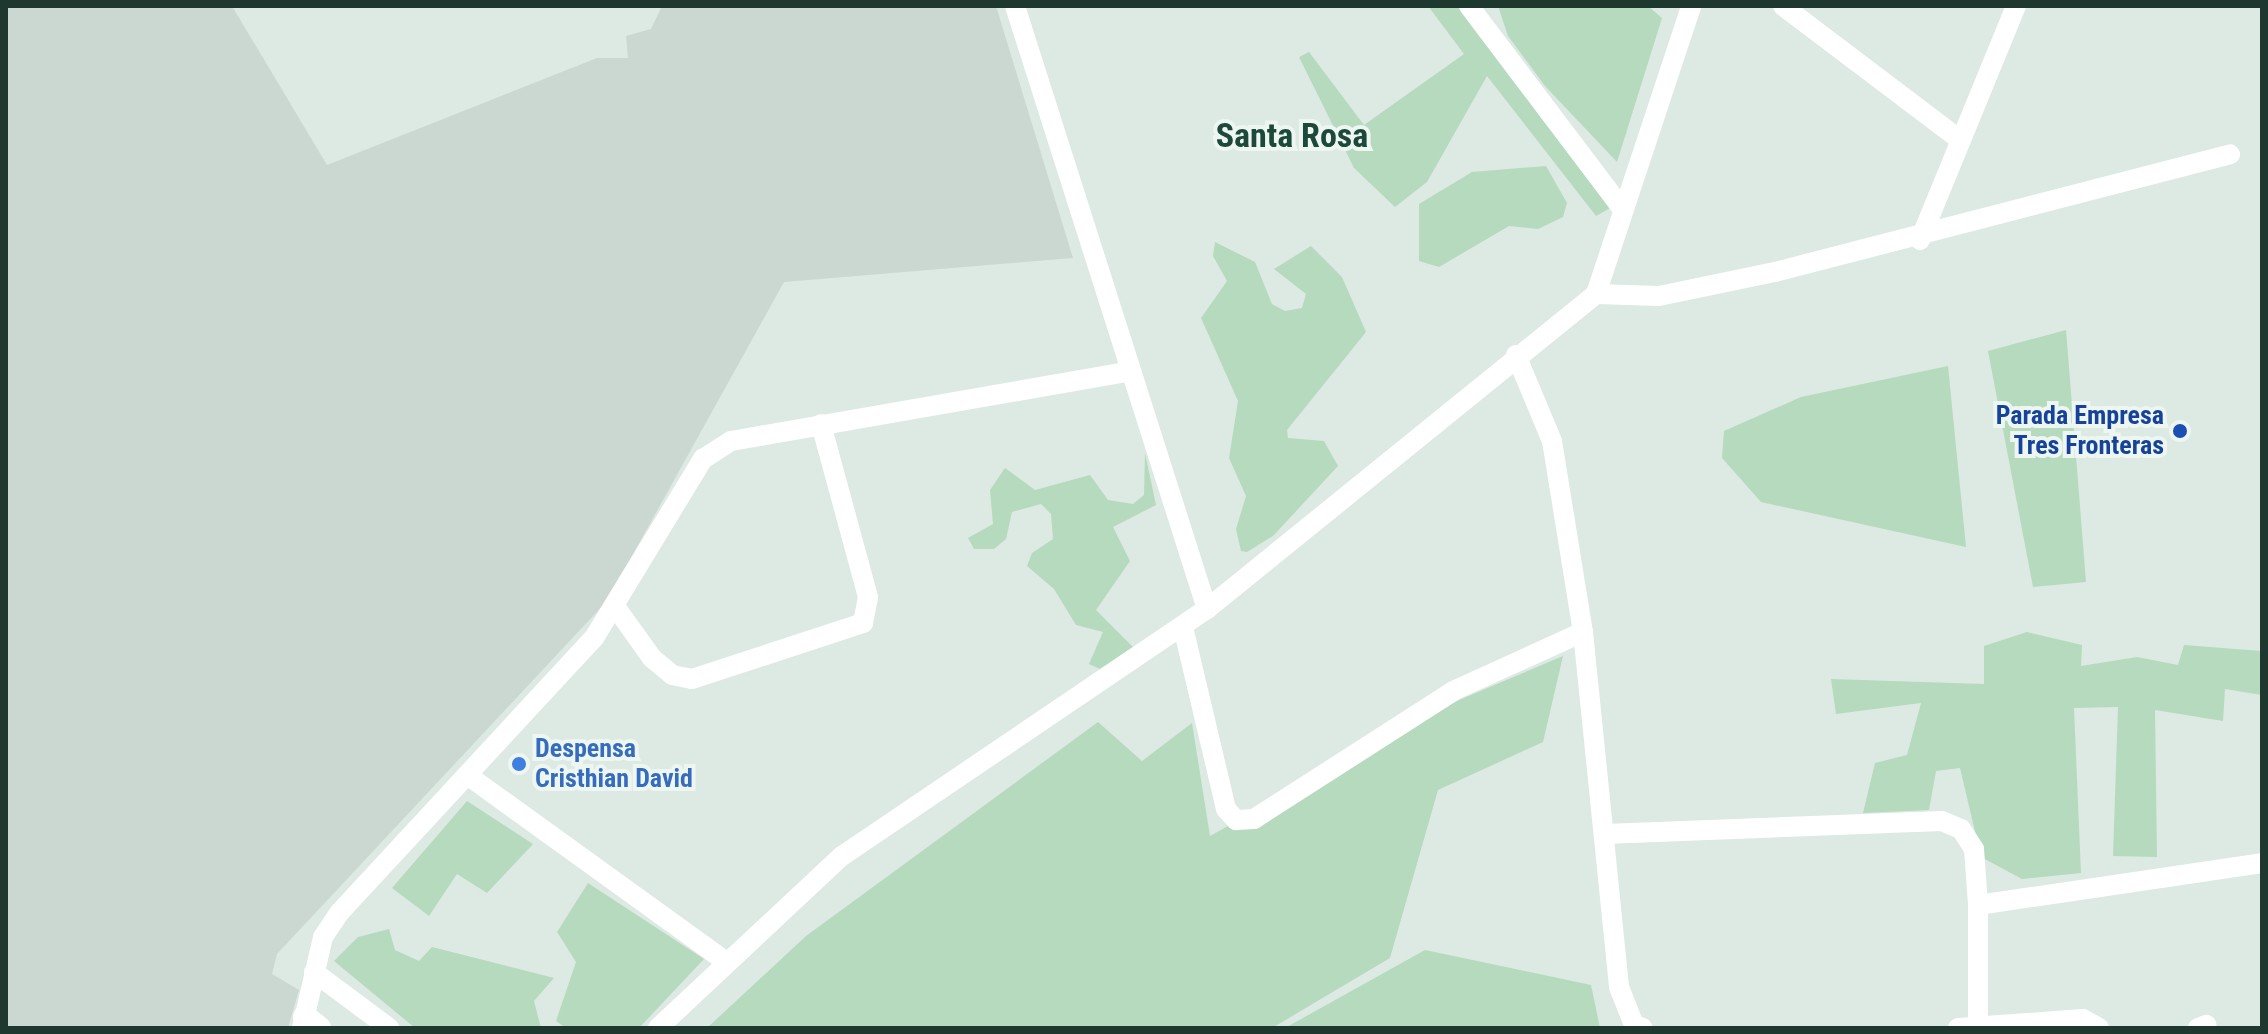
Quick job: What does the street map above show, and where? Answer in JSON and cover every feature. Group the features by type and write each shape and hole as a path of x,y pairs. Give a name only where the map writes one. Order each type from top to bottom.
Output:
{"street":[{"path":"1015,6 1127,372 1207,609"},
{"path":"1469,6 1620,206"},
{"path":"658,1028 724,960 842,856 1183,627 1516,355 1596,294 1620,206 1691,6"},
{"path":"1783,6 1956,137"},
{"path":"1920,240 1956,137 2016,6"},
{"path":"1596,294 1659,296 1920,240 2230,154"},
{"path":"1516,355 1552,441 1583,632 1619,987 1634,1025 1643,1028"},
{"path":"309,1024 314,972 340,912 470,777 617,609 703,459 731,441 1127,372"},
{"path":"617,609 652,658 672,675 692,679 863,623 868,597 821,424"},
{"path":"1183,627 1226,809 1236,820 1254,819 1453,691 1583,632"},
{"path":"470,777 724,960"},
{"path":"1605,834 1942,821 1961,829 1974,849 1978,905 1978,1021"},
{"path":"1978,905 2262,863"},
{"path":"314,972 389,1028"},
{"path":"1958,1028 1978,1021 2083,1019 2099,1028"}],"shaded area":[{"path":"6,6 232,6 327,165 597,58 628,58 626,36 651,29 661,8 996,6 1073,258 784,282 607,601 277,954 272,974 299,990 288,1028 6,1028"}],"green space":[{"path":"1428,6 1463,6 1612,207 1596,216 1487,76 1427,182 1395,207 1354,168 1299,57 1309,52 1364,125 1464,54"},
{"path":"1498,6 1648,6 1662,18 1617,162 1545,86 1508,36"},
{"path":"1546,166 1567,203 1563,217 1538,229 1509,226 1439,267 1419,261 1419,204 1472,172"},
{"path":"1215,242 1255,262 1272,304 1285,311 1302,308 1306,294 1274,269 1311,246 1342,277 1366,332 1287,430 1288,438 1324,441 1338,466 1273,536 1247,552 1241,551 1236,529 1246,496 1229,458 1238,401 1201,318 1227,281 1213,256"},
{"path":"2066,330 2086,582 2033,587 1988,351"},
{"path":"1948,366 1966,547 1761,502 1722,458 1724,431 1801,397"},
{"path":"1145,453 1156,505 1113,527 1130,561 1096,610 1133,647 1100,669 1089,664 1103,632 1076,625 1054,589 1027,566 1032,553 1053,539 1051,514 1041,504 1012,512 1006,539 994,549 974,549 968,538 993,524 990,490 1005,468 1035,490 1090,475 1108,500 1133,504 1144,495"},
{"path":"2027,632 2082,645 2081,666 2137,657 2178,665 2184,645 2262,651 2262,695 2225,689 2223,721 2155,710 2157,857 2113,856 2118,707 2074,708 2081,873 2022,879 1981,857 1960,768 1936,771 1929,810 1863,813 1875,763 1907,755 1921,703 1836,714 1831,679 1984,684 1984,646"},
{"path":"1563,656 1543,742 1438,790 1390,958 1272,1028 707,1028 806,936 1098,722 1142,761 1192,723 1210,836 1445,706"},
{"path":"467,801 533,844 487,893 457,874 429,916 392,888"},
{"path":"588,883 704,959 639,1028 566,1028 556,1021 576,962 557,932"},
{"path":"389,929 395,950 419,961 432,947 554,978 534,1001 541,1028 415,1028 334,961 358,937"},
{"path":"1425,950 1591,985 1600,1028 1285,1028"}],"place":[{"name":"Parada Empresa Tres Fronteras","path":"2180,431"},
{"name":"Despensa Cristhian David","path":"519,764"}],"district":[{"name":"Santa Rosa","path":"1292,136"}]}
